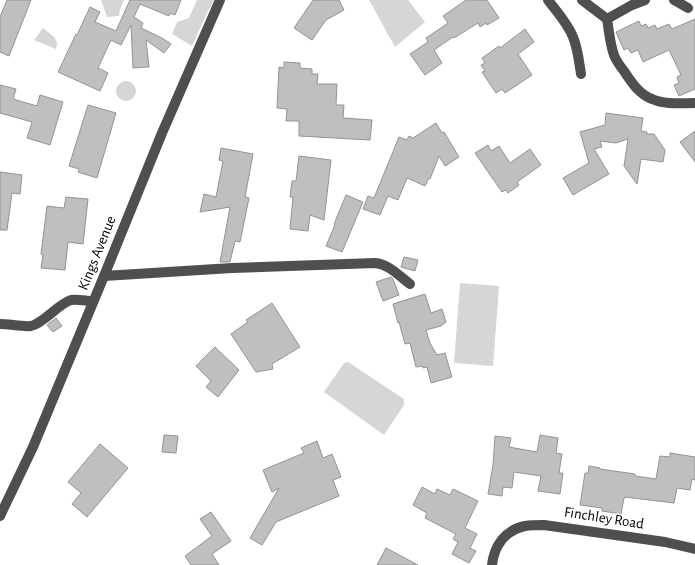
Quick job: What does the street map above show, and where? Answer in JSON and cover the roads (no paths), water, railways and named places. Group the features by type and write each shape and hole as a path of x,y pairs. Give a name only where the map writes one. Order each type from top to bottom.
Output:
{"street":[{"name":"Kings Avenue","path":"0,516 33,448 162,133 220,0"},
{"path":"548,0 568,27 573,37 581,74"},
{"path":"582,0 606,19 614,55 636,89 643,95 653,100 666,103 695,103"},
{"path":"606,19 645,0"},
{"path":"674,0 688,8"},
{"path":"104,276 232,268 375,263 386,266 410,284"},
{"path":"0,324 32,326 65,303 72,300 93,301"},
{"name":"Finchley Road","path":"492,565 497,545 509,532 525,526 544,525 665,542 695,548"}]}
